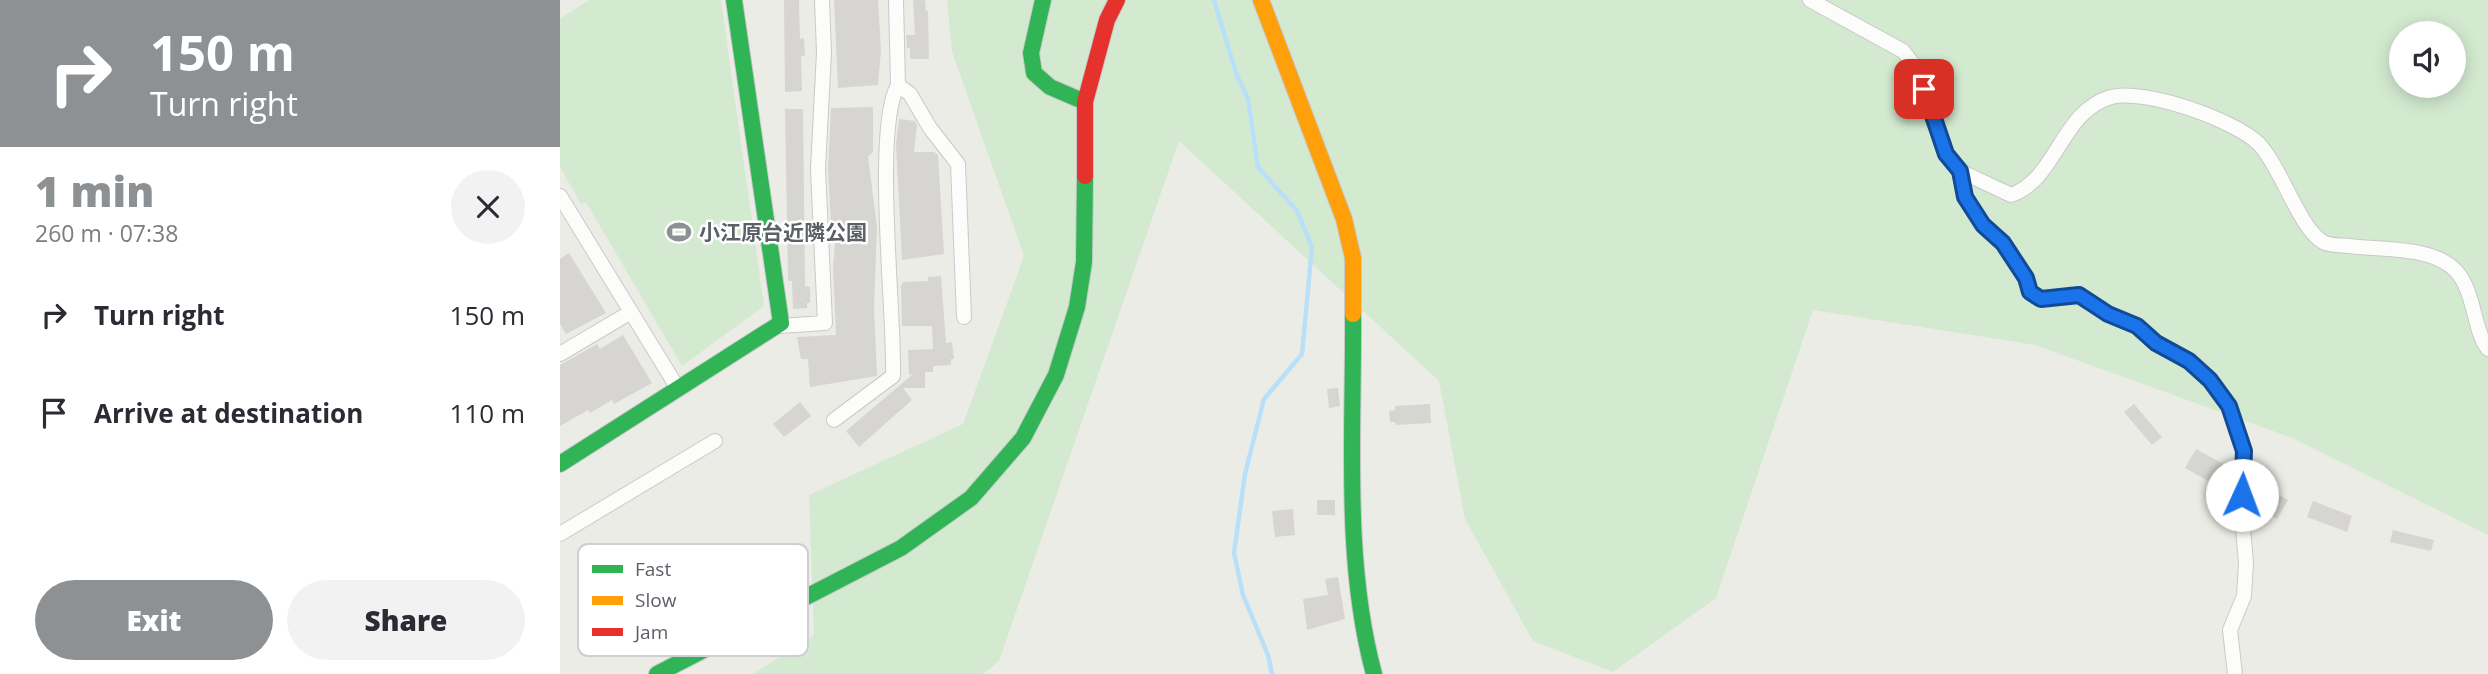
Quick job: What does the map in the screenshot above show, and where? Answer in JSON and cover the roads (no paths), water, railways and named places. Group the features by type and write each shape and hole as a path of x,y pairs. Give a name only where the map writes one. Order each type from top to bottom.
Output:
{"street":[{"path":"734,0 780,312 779,326"},
{"path":"560,464 677,387 779,326 825,323 818,169 824,52 822,0"},
{"path":"834,419 893,376 894,333 887,158 892,96 898,85 896,0"},
{"path":"1043,0 1031,57 1032,69 1038,79 1086,102"},
{"path":"808,596 901,548 971,498 1023,438 1056,375 1077,307 1084,262 1086,102 1098,51 1117,0"},
{"path":"1261,0 1344,219 1353,258 1355,569 1366,645 1374,674"},
{"path":"1810,0 1903,51 1917,69 1946,154 1960,171 2011,195 2028,189 2073,124 2091,107 2109,98 2132,94 2195,111 2235,129 2259,144 2310,229 2324,243 2422,254 2444,262 2457,271 2470,296 2488,349"},
{"path":"898,85 911,93 930,128 958,164 964,317"},
{"path":"1960,171 1965,197 1983,225 2003,243 2026,278 2030,292 2041,299 2079,295 2108,314 2137,326 2156,343 2189,361 2210,380 2229,406 2244,451 2244,596 2230,630 2235,674"},
{"path":"560,196 677,387"},
{"path":"561,351 631,312"},
{"path":"560,534 715,441"},
{"path":"657,674 692,656"}],"waterway":[{"path":"1214,0 1236,73 1248,99 1258,167 1297,211 1312,247 1302,354 1264,399 1245,474 1234,553 1243,595 1268,655 1272,674"}],"place":[{"name":"小江原台近隣公園","path":"679,232"}]}
